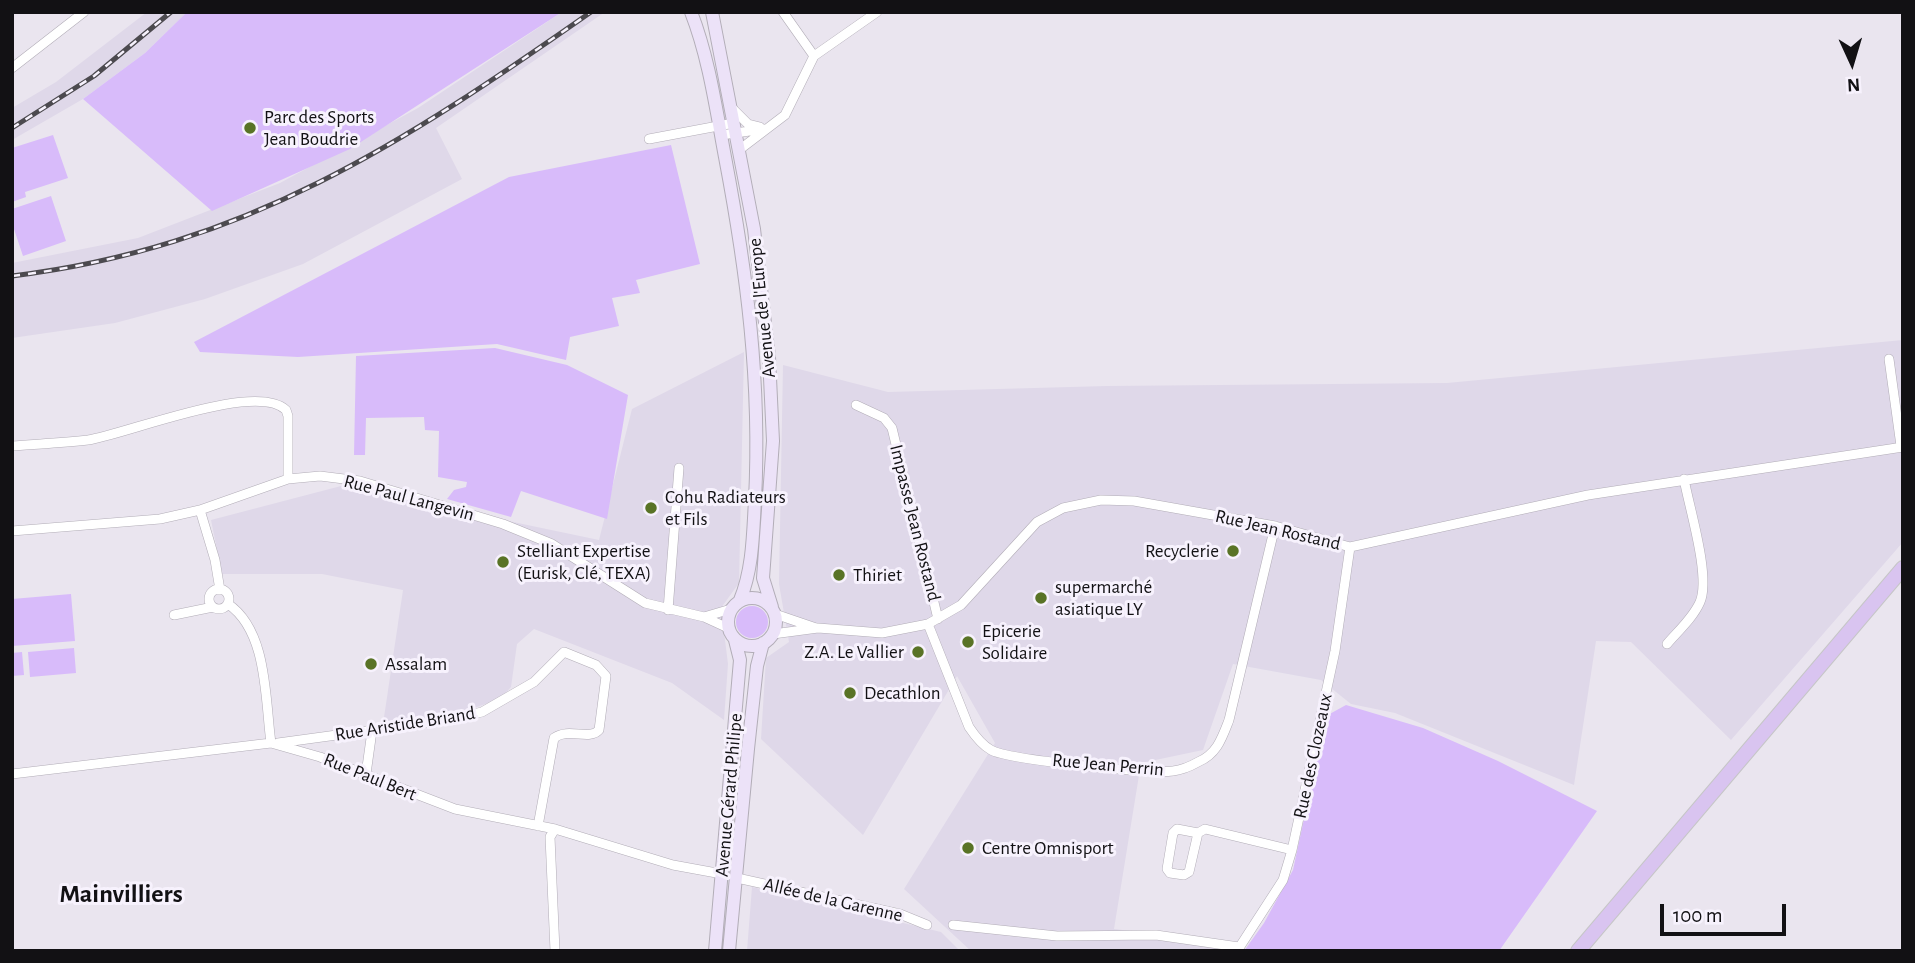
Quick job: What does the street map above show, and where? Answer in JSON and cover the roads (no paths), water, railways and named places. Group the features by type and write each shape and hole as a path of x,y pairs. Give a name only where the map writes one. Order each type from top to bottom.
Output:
{"main road":[{"name":"Avenue de l'Europe","path":"691,12 703,50 720,130 745,267 754,344 758,442 752,553 736,604"},
{"name":"Avenue de l'Europe","path":"712,12 754,229 769,357 773,441 763,578 773,610"},
{"path":"1578,951 1903,568"},
{"path":"754,597 773,610 768,639 749,646 735,640 728,628 736,604 754,597"},
{"name":"Avenue Gérard Philipe","path":"729,951 750,727 768,639"},
{"name":"Avenue Gérard Philipe","path":"715,951 740,660 735,640"}],"street":[{"path":"12,68 84,12"},
{"path":"783,12 814,56"},
{"path":"739,150 785,115 814,56 877,12"},
{"path":"730,105 748,124 769,128"},
{"path":"649,139 735,128 769,128"},
{"path":"1889,359 1902,447"},
{"path":"12,446 100,438 209,406 276,403 286,410 288,416 288,479"},
{"name":"Impasse Jean Rostand","path":"856,405 884,418 892,428 938,620"},
{"name":"Rue Jean Rostand","path":"768,639 817,628 883,633 938,620 961,605 1037,522 1079,504 1101,500 1134,501 1275,526 1350,547 1588,495 1902,447"},
{"path":"668,610 679,468"},
{"name":"Rue Paul Langevin","path":"12,531 160,519 200,510 288,479 320,476 360,481 503,524 552,544 645,603 704,617 728,628"},
{"path":"1667,644 1691,617 1701,600 1704,582 1684,479"},
{"path":"200,510 215,560 220,590 228,595 228,604"},
{"name":"Rue Jean Perrin","path":"928,624 969,727 977,738 992,750 1013,757 1177,770 1210,755 1219,745 1229,720 1275,526"},
{"name":"Rue des Clozeaux","path":"1238,949 1283,880 1292,850 1335,651 1350,547"},
{"path":"213,607 210,596 220,590"},
{"path":"174,615 213,607 222,609 228,604"},
{"path":"228,604 243,616 257,647 273,743"},
{"name":"Rue Paul Langevin","path":"704,617 736,604"},
{"name":"Rue Jean Rostand","path":"773,610 817,628"},
{"name":"Rue Aristide Briand","path":"273,743 447,720 493,707 534,682 564,652 603,670 606,679 599,730 591,735 563,732 554,738 538,826"},
{"path":"366,774 372,731"},
{"path":"320,737 317,749 320,757"},
{"name":"Rue Paul Bert","path":"12,774 273,743 320,757 455,809 555,829 673,865 722,874"},
{"path":"555,829 550,837 555,951"},
{"path":"1198,833 1189,872 1184,875 1170,873 1167,869 1173,833 1177,829 1198,833 1205,829 1292,850"},
{"name":"Allée de la Garenne","path":"737,878 900,914 927,925"},
{"path":"953,925 1057,936 1156,935 1238,949"}],"railway":[{"path":"12,128 94,76 171,12"},
{"path":"12,276 96,262 175,241 249,214 319,182 387,145 455,104 591,12"}],"place":[{"name":"Parc des Sports Jean Boudrie","path":"250,128"},
{"name":"Cohu Radiateurs et Fils","path":"651,508"},
{"name":"Recyclerie","path":"1233,551"},
{"name":"Stelliant Expertise (Eurisk, Clé, TEXA)","path":"503,562"},
{"name":"Thiriet","path":"839,575"},
{"name":"supermarché asiatique LY","path":"1041,598"},
{"name":"Epicerie Solidaire","path":"968,642"},
{"name":"Z.A. Le Vallier","path":"918,652"},
{"name":"Assalam","path":"371,664"},
{"name":"Decathlon","path":"850,693"},
{"name":"Centre Omnisport","path":"968,848"}],"district":[{"name":"Mainvilliers","path":"121,894"}]}
